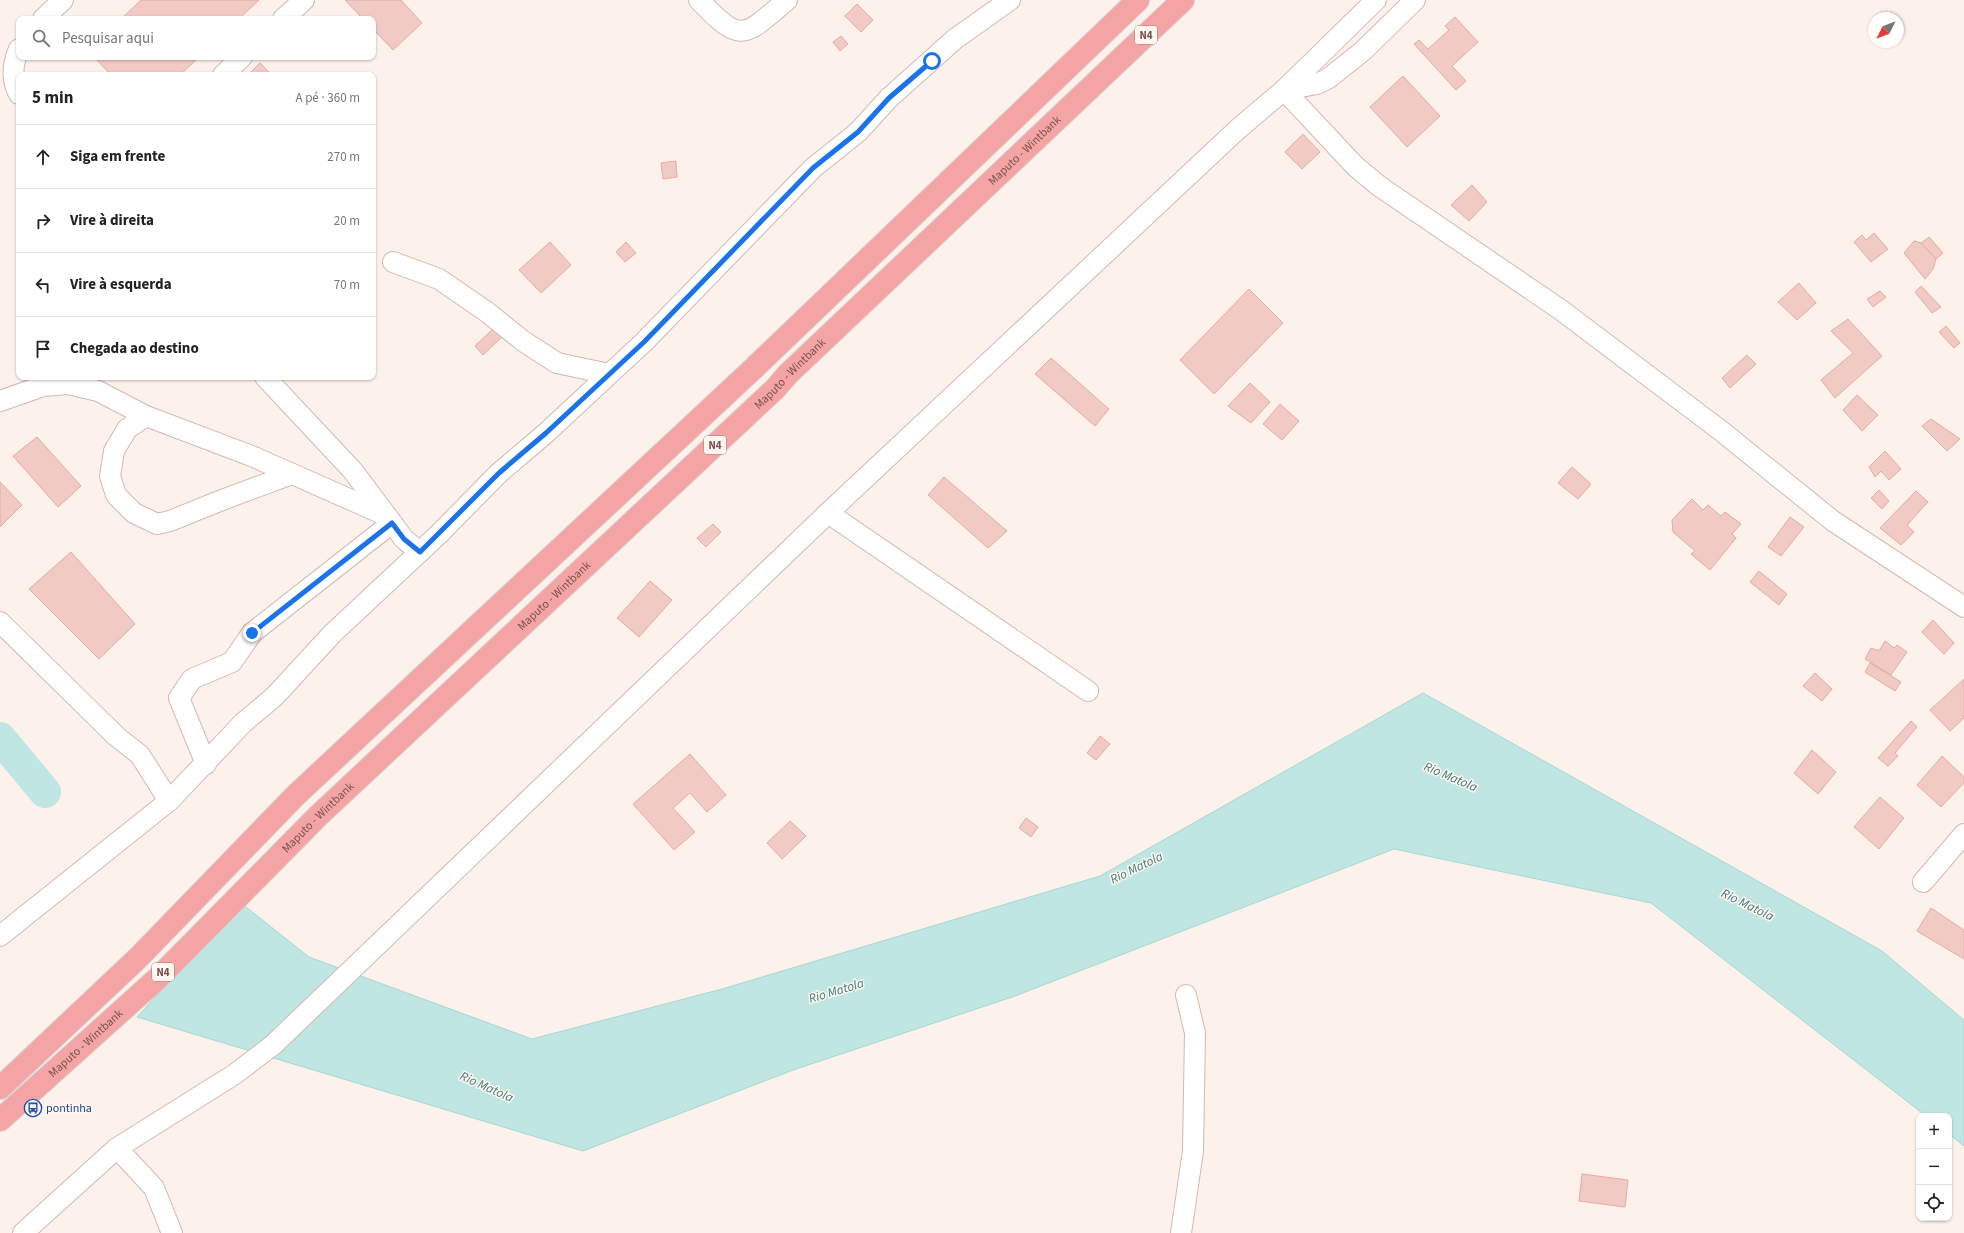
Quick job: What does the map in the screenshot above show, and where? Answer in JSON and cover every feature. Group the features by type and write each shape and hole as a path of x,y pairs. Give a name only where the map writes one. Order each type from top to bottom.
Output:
{"highway":[{"name":"Maputo - Wintbank","path":"0,1088 138,958 302,791 747,374 953,179 1080,54 1138,0"},
{"name":"Maputo - Wintbank","path":"0,1120 158,978 328,806 775,389 788,374 1183,0"}],"street":[{"path":"46,16 63,0"},
{"path":"286,16 304,0"},
{"path":"699,0 722,24 738,31 754,28 786,0"},
{"path":"0,936 169,801 206,764 243,723 275,696 332,634 420,552 499,473 546,433 655,331 813,168 858,132 889,98 955,39 1010,0"},
{"path":"23,1233 117,1148 235,1074 273,1045 828,513 1238,129 1284,90 1376,0"},
{"path":"1284,90 1317,84 1329,78 1364,50 1415,0"},
{"path":"0,60 16,46"},
{"path":"16,60 13,77 16,86"},
{"path":"226,72 239,60"},
{"path":"1284,90 1355,166 1379,186 1561,310 1720,430 1833,521 1964,607"},
{"path":"393,262 439,280 487,312 523,341 556,363 609,374"},
{"path":"268,380 353,470 404,539 420,552"},
{"path":"0,401 43,386 68,384 98,391 146,416 254,457 389,519"},
{"path":"146,416 127,429 114,451 110,476 116,495 134,513 157,524 170,521 292,474"},
{"path":"828,513 1088,691"},
{"path":"206,764 179,698 192,679 232,662 252,633 389,519"},
{"path":"0,622 116,736 140,755 169,801"},
{"path":"1923,882 1964,834"},
{"path":"1181,1233 1193,1152 1195,1033 1186,995"},
{"path":"117,1148 154,1188 172,1233"}],"water":[{"path":"1423,693 1882,951 1964,1020 1964,1146 1952,1136 1952,1113 1922,1113 1651,903 1394,849 1015,996 793,1070 583,1151 137,1017 241,903 309,957 532,1039 722,989 1100,876"}],"building":[{"path":"141,0 259,0 242,16 124,16"},
{"path":"345,0 401,0 422,23 393,50 376,32 376,16 360,16"},
{"path":"857,4 873,20 861,32 845,16"},
{"path":"1455,17 1478,42 1452,66 1466,81 1456,90 1414,44 1419,40 1428,49 1449,30 1445,26"},
{"path":"841,36 848,44 840,51 833,42"},
{"path":"97,60 196,60 183,72 108,72"},
{"path":"260,63 269,72 251,72"},
{"path":"1403,76 1440,116 1407,147 1370,107"},
{"path":"1303,134 1320,152 1302,169 1285,152"},
{"path":"676,161 677,177 663,179 661,163"},
{"path":"1472,185 1487,202 1469,221 1451,205"},
{"path":"1874,233 1888,249 1871,262 1854,242 1862,235 1866,240"},
{"path":"1929,237 1943,253 1936,259 1921,243"},
{"path":"1914,241 1921,243 1936,259 1933,269 1925,279 1904,253"},
{"path":"550,242 571,265 541,293 519,270"},
{"path":"626,242 636,253 625,262 616,252"},
{"path":"1799,283 1816,303 1797,320 1778,302"},
{"path":"1921,286 1941,307 1932,313 1915,292"},
{"path":"1249,289 1283,323 1214,394 1180,360"},
{"path":"1880,291 1886,297 1873,307 1867,299"},
{"path":"1848,319 1882,356 1835,398 1821,380 1853,353 1831,331"},
{"path":"1946,326 1960,343 1954,348 1939,332"},
{"path":"495,327 503,336 483,355 475,346"},
{"path":"1747,355 1756,364 1730,388 1722,378"},
{"path":"1051,358 1109,409 1095,426 1035,374"},
{"path":"1250,383 1270,402 1251,423 1228,406"},
{"path":"1857,395 1878,415 1862,431 1843,410"},
{"path":"1280,404 1299,421 1282,440 1263,424"},
{"path":"1931,419 1960,439 1947,451 1922,426"},
{"path":"37,437 81,486 58,507 13,456"},
{"path":"1885,451 1901,469 1889,480 1881,471 1875,477 1869,467"},
{"path":"1572,467 1591,484 1578,499 1558,483"},
{"path":"944,477 1007,531 988,548 928,495"},
{"path":"0,482 22,505 0,527"},
{"path":"1879,490 1889,501 1882,509 1871,498"},
{"path":"1916,491 1928,502 1907,525 1914,532 1901,545 1880,528"},
{"path":"1692,499 1703,510 1708,505 1721,516 1725,512 1741,524 1732,534 1736,538 1710,570 1691,554 1695,551 1673,532 1672,520"},
{"path":"1790,517 1804,527 1781,556 1768,547"},
{"path":"713,524 721,532 706,547 697,538"},
{"path":"71,552 135,624 99,659 29,589"},
{"path":"1759,571 1787,594 1779,605 1750,582"},
{"path":"650,581 672,600 639,637 617,618"},
{"path":"1933,620 1954,643 1944,654 1922,632"},
{"path":"1885,641 1894,648 1897,645 1907,652 1891,675 1865,659 1871,648 1879,651"},
{"path":"1870,663 1901,682 1895,691 1865,672"},
{"path":"1815,673 1832,689 1822,701 1803,686"},
{"path":"1964,679 1964,718 1950,731 1930,710"},
{"path":"1911,721 1917,727 1895,753 1898,756 1888,766 1878,758"},
{"path":"1100,736 1110,744 1096,760 1087,753"},
{"path":"1812,750 1836,772 1818,794 1794,773"},
{"path":"690,754 726,795 707,812 690,793 673,808 695,832 674,850 633,804"},
{"path":"1942,756 1964,777 1964,783 1941,807 1917,785"},
{"path":"1880,797 1904,818 1879,849 1854,827"},
{"path":"1026,818 1038,827 1031,837 1019,828"},
{"path":"790,821 806,836 782,859 767,843"},
{"path":"1931,908 1964,930 1964,959 1917,931"},
{"path":"1582,1174 1628,1180 1625,1207 1579,1201"}],"waterway":[{"name":"Rio Matola","path":"0,738 45,792"}],"place":[{"name":"pontinha","path":"33,1108"}],"route":[{"path":"252,633 392,523 404,539 420,552 468,506 499,473 546,433 644,342 813,168 858,132 889,98 932,61"}]}
